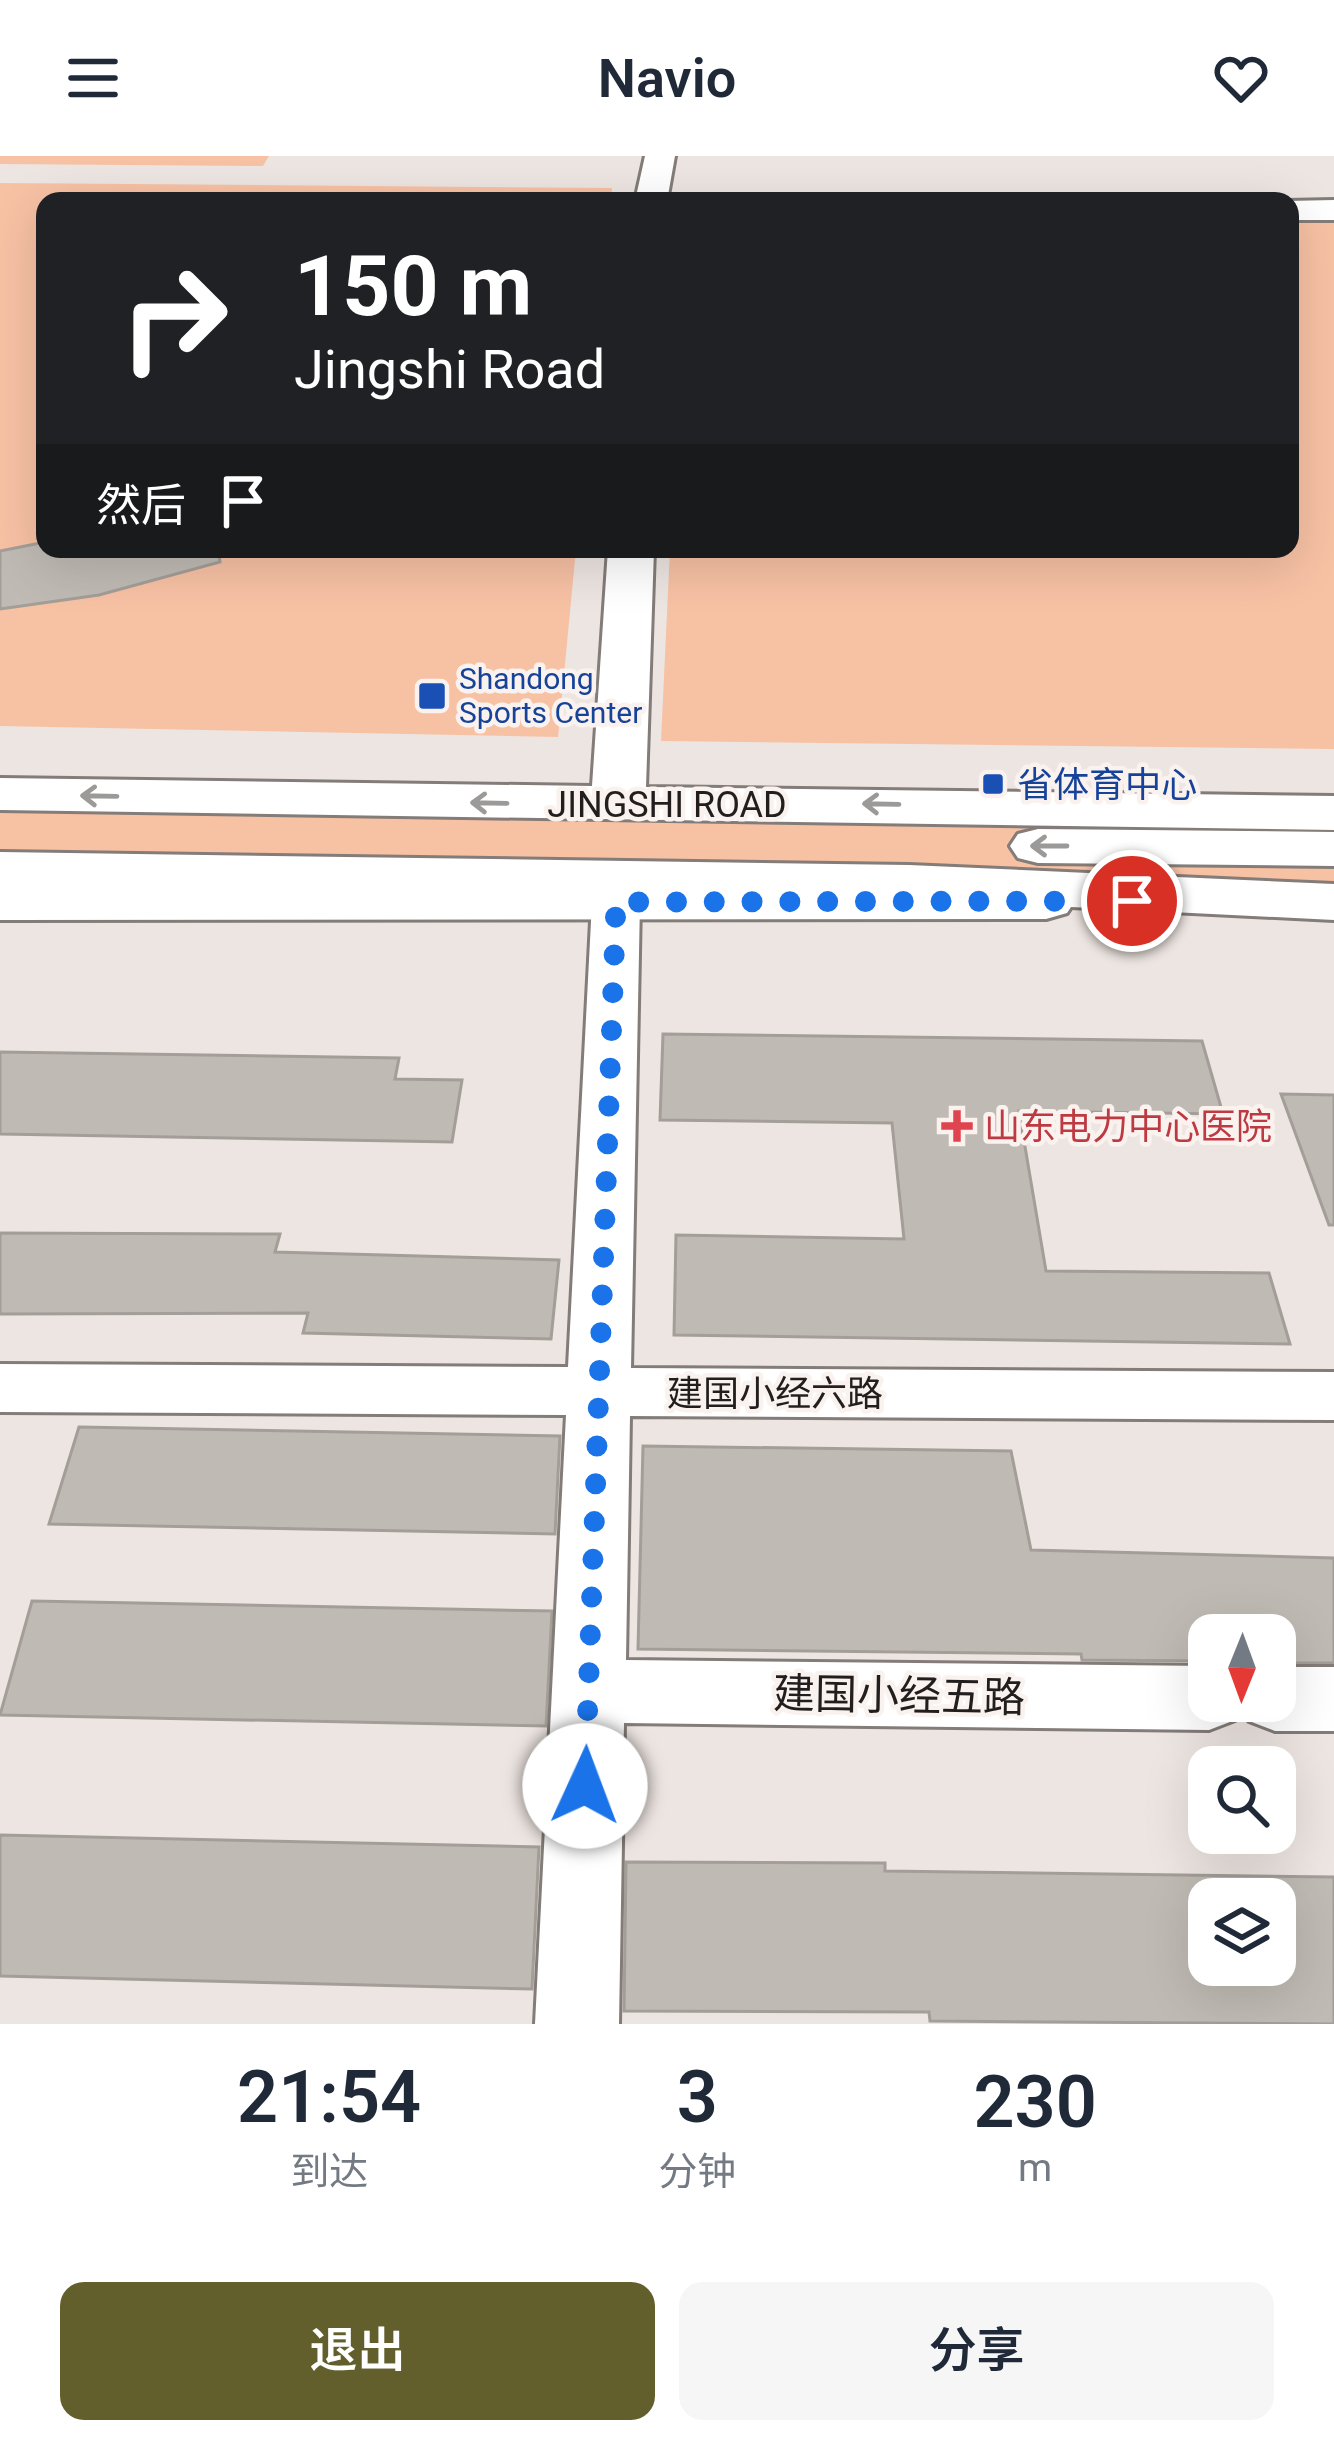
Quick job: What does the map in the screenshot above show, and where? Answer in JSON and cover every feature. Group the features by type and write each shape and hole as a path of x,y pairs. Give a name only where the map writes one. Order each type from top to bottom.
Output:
{"main road":[{"path":"653,192 660,156"},
{"path":"1299,210 1334,210"},
{"path":"617,806 631,558"},
{"name":"JINGSHI ROAD","path":"0,794 1334,813"},
{"name":"JINGSHI ROAD","path":"9,870 1334,849"},
{"name":"JINGSHI ROAD","path":"9,870 909,882 1274,901"},
{"name":"JINGSHI ROAD","path":"9,870 616,902 1334,902"}],"street":[{"path":"577,2024 616,902"},
{"name":"建国小经六路","path":"0,1388 1334,1396"},
{"name":"建国小经五路","path":"588,1691 1188,1698"},
{"path":"1296,1699 1334,1699"}],"shaded area":[{"path":"0,156 269,156 263,166 0,164"},
{"path":"0,183 612,188 612,192 36,192 36,558 575,558 558,737 0,726"},
{"path":"1299,221 1334,221 1334,749 661,741 670,558 1299,558"},
{"path":"0,810 1334,827 1334,883 786,870 0,885"}],"building":[{"path":"36,544 36,558 219,558 220,562 99,595 0,609 0,551"},
{"path":"663,1034 1202,1041 1223,1114 1019,1111 1046,1271 1269,1273 1290,1344 674,1335 676,1235 904,1239 892,1123 660,1120"},
{"path":"0,1052 399,1058 395,1079 462,1080 452,1142 0,1134"},
{"path":"1281,1094 1334,1095 1334,1225 1329,1225"},
{"path":"0,1233 280,1234 275,1252 559,1260 551,1339 303,1333 308,1313 0,1314"},
{"path":"79,1427 560,1436 555,1534 49,1524"},
{"path":"643,1446 1011,1451 1031,1550 1334,1558 1334,1663 1296,1663 1296,1614 1188,1614 1188,1661 1082,1660 1081,1654 638,1649"},
{"path":"32,1601 552,1611 546,1726 0,1715"},
{"path":"0,1835 539,1847 532,1989 0,1976"},
{"path":"626,1862 885,1863 885,1871 1334,1877 1334,2024 930,2021 929,2012 624,2011"}],"place":[{"name":"Shandong Sports Center","path":"432,696"},
{"name":"省体育中心","path":"993,784"},
{"name":"山东电力中心医院","path":"957,1126"}],"route":[{"path":"585,1786 616,902 1132,901"}]}
